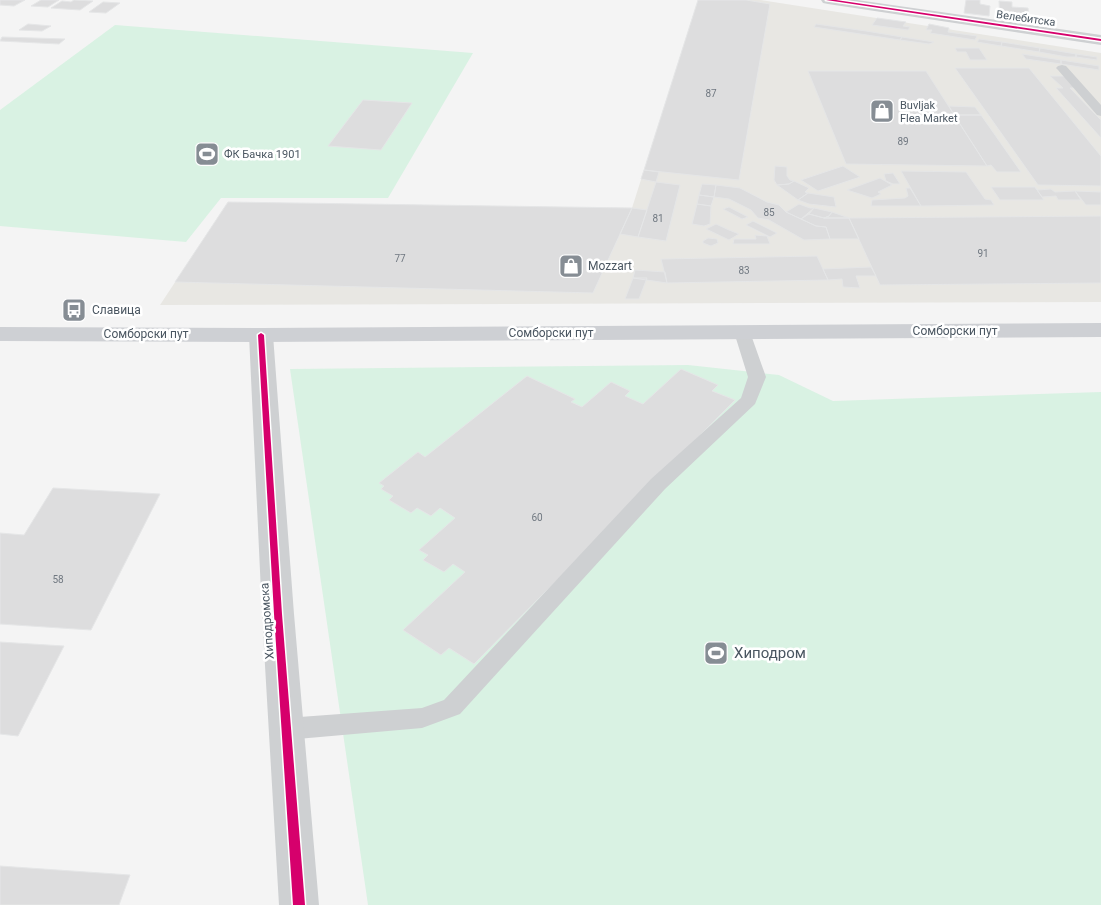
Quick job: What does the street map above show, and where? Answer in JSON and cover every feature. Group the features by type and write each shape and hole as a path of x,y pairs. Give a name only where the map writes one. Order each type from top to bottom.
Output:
{"main road":[{"name":"Сомборски пут","path":"0,334 1101,330"}],"street":[{"name":"Велебитска","path":"828,0 1101,40"},
{"name":"Хиподромска","path":"261,334 299,905"}],"lane":[{"path":"1062,68 1101,112"},
{"path":"286,729 422,718 452,707 658,484 748,400 757,377 742,332"}],"shaded area":[{"name":"Buvljak Flea Market","path":"698,0 760,0 1101,53 1101,302 160,305 228,202 632,208"}],"green space":[{"name":"ФК Бачка 1901","path":"115,25 473,53 388,198 221,198 186,242 0,226 0,110"},
{"name":"Хиподром","path":"688,365 779,375 833,401 1101,392 1101,905 368,905 290,369"}],"building":[{"path":"0,0 25,0 14,6 0,5"},
{"path":"41,0 59,0 48,7 31,6"},
{"path":"74,0 93,1 80,10 51,8 62,1 71,2"},
{"path":"698,0 746,0 770,4 739,180 644,170"},
{"path":"966,0 980,0 980,4 990,6 989,16 964,13"},
{"path":"999,1 1012,2 1012,7 1028,8 1029,19 1000,18"},
{"path":"103,2 120,3 106,13 89,12"},
{"path":"877,18 906,22 903,26 910,27 908,30 872,25"},
{"path":"28,24 51,26 42,31 19,30"},
{"path":"816,24 902,37 900,40 814,27"},
{"path":"929,24 949,28 948,32 977,36 975,40 930,33 932,30 926,30"},
{"path":"2,37 65,39 59,44 0,41"},
{"path":"902,37 934,42 929,44 900,40"},
{"path":"979,39 1002,42 1001,46 977,42"},
{"path":"1002,42 1040,48 1039,52 1001,46"},
{"path":"955,48 979,48 987,60 970,60 966,52 957,52"},
{"path":"1040,48 1076,54 1076,57 1039,52"},
{"path":"1022,54 1061,60 1061,64 1026,59"},
{"path":"1076,54 1097,57 1097,60 1076,57"},
{"path":"1061,60 1099,66 1099,70 1061,64"},
{"path":"955,68 1029,68 1101,156 1101,186 1038,185"},
{"path":"808,71 926,71 987,166 846,164"},
{"path":"1050,76 1068,76 1076,88 1070,88 1101,120 1101,138 1056,88 1063,88"},
{"path":"363,100 412,103 381,150 328,146"},
{"path":"949,106 975,107 981,115 954,115"},
{"path":"954,115 981,115 1021,172 997,172 991,165 987,166"},
{"path":"775,166 787,167 787,176 790,180 794,181 789,184 777,185 774,180"},
{"path":"843,166 860,177 818,191 801,180"},
{"path":"644,170 659,172 656,182 641,179"},
{"path":"901,171 966,172 985,199 991,200 994,205 921,206"},
{"path":"893,173 900,184 886,181 884,174"},
{"path":"880,178 892,185 878,192 881,194 872,198 847,190"},
{"path":"794,181 809,188 805,192 808,193 798,200 777,185 789,184"},
{"path":"656,182 680,185 666,241 638,237"},
{"path":"702,184 716,185 714,197 699,195"},
{"path":"716,185 740,188 767,202 779,205 786,212 816,226 826,227 830,239 804,240 769,220 758,218 751,210 729,199 714,197"},
{"path":"991,187 1035,187 1044,200 1000,200"},
{"path":"1035,187 1038,190 1051,189 1055,192 1075,191 1081,200 1058,200 1056,196 1042,197"},
{"path":"906,188 910,188 921,206 871,206 872,200 905,198 908,196"},
{"path":"1075,191 1101,192 1101,205 1086,205"},
{"path":"808,193 834,197 836,207 809,204 798,200"},
{"path":"699,195 714,197 711,206 697,204"},
{"path":"228,202 632,208 593,293 175,282"},
{"path":"697,204 711,206 710,224 704,226 692,224"},
{"path":"799,204 814,208 801,219 786,212"},
{"path":"729,207 748,217 742,219 723,209"},
{"path":"632,208 647,210 638,237 620,234"},
{"path":"814,208 832,212 824,218 809,214"},
{"path":"832,212 849,218 824,218"},
{"path":"809,214 824,218 849,218 859,239 830,239 826,227 816,226 801,219"},
{"path":"1101,216 1101,283 880,285 849,218"},
{"path":"753,221 777,233 770,237 746,225"},
{"path":"716,224 739,234 729,240 706,229"},
{"path":"755,235 767,236 770,244 733,244 734,239 756,239"},
{"path":"708,238 717,239 718,243 711,246 703,243"},
{"path":"817,256 828,280 667,283 661,259"},
{"path":"871,267 876,276 856,276 860,288 843,287 842,279 828,280 823,269"},
{"path":"635,270 665,272 667,283 633,278"},
{"path":"633,278 647,278 639,299 625,299"},
{"path":"681,369 718,385 712,391 735,400 474,664 449,648 441,655 403,630 465,572 453,564 444,572 423,560 428,555 419,550 455,518 440,508 431,516 417,508 411,513 389,500 393,496 381,489 384,486 379,483 418,452 425,457 527,376 575,399 571,402 582,407 611,382 630,391 625,396 643,404"},
{"path":"53,488 160,494 91,630 0,624 0,533 24,535"},
{"path":"0,642 64,646 18,736 0,734"},
{"path":"0,866 130,875 119,905 0,905"}],"cycle path":[{"path":"828,0 1101,40"},
{"path":"261,335 278,614 299,905"}],"place":[{"name":"Buvljak Flea Market","path":"882,111"},
{"name":"ФК Бачка 1901","path":"207,154"},
{"name":"Mozzart","path":"571,266"},
{"name":"Славица","path":"74,310"},
{"name":"Хиподром","path":"716,653"}]}
